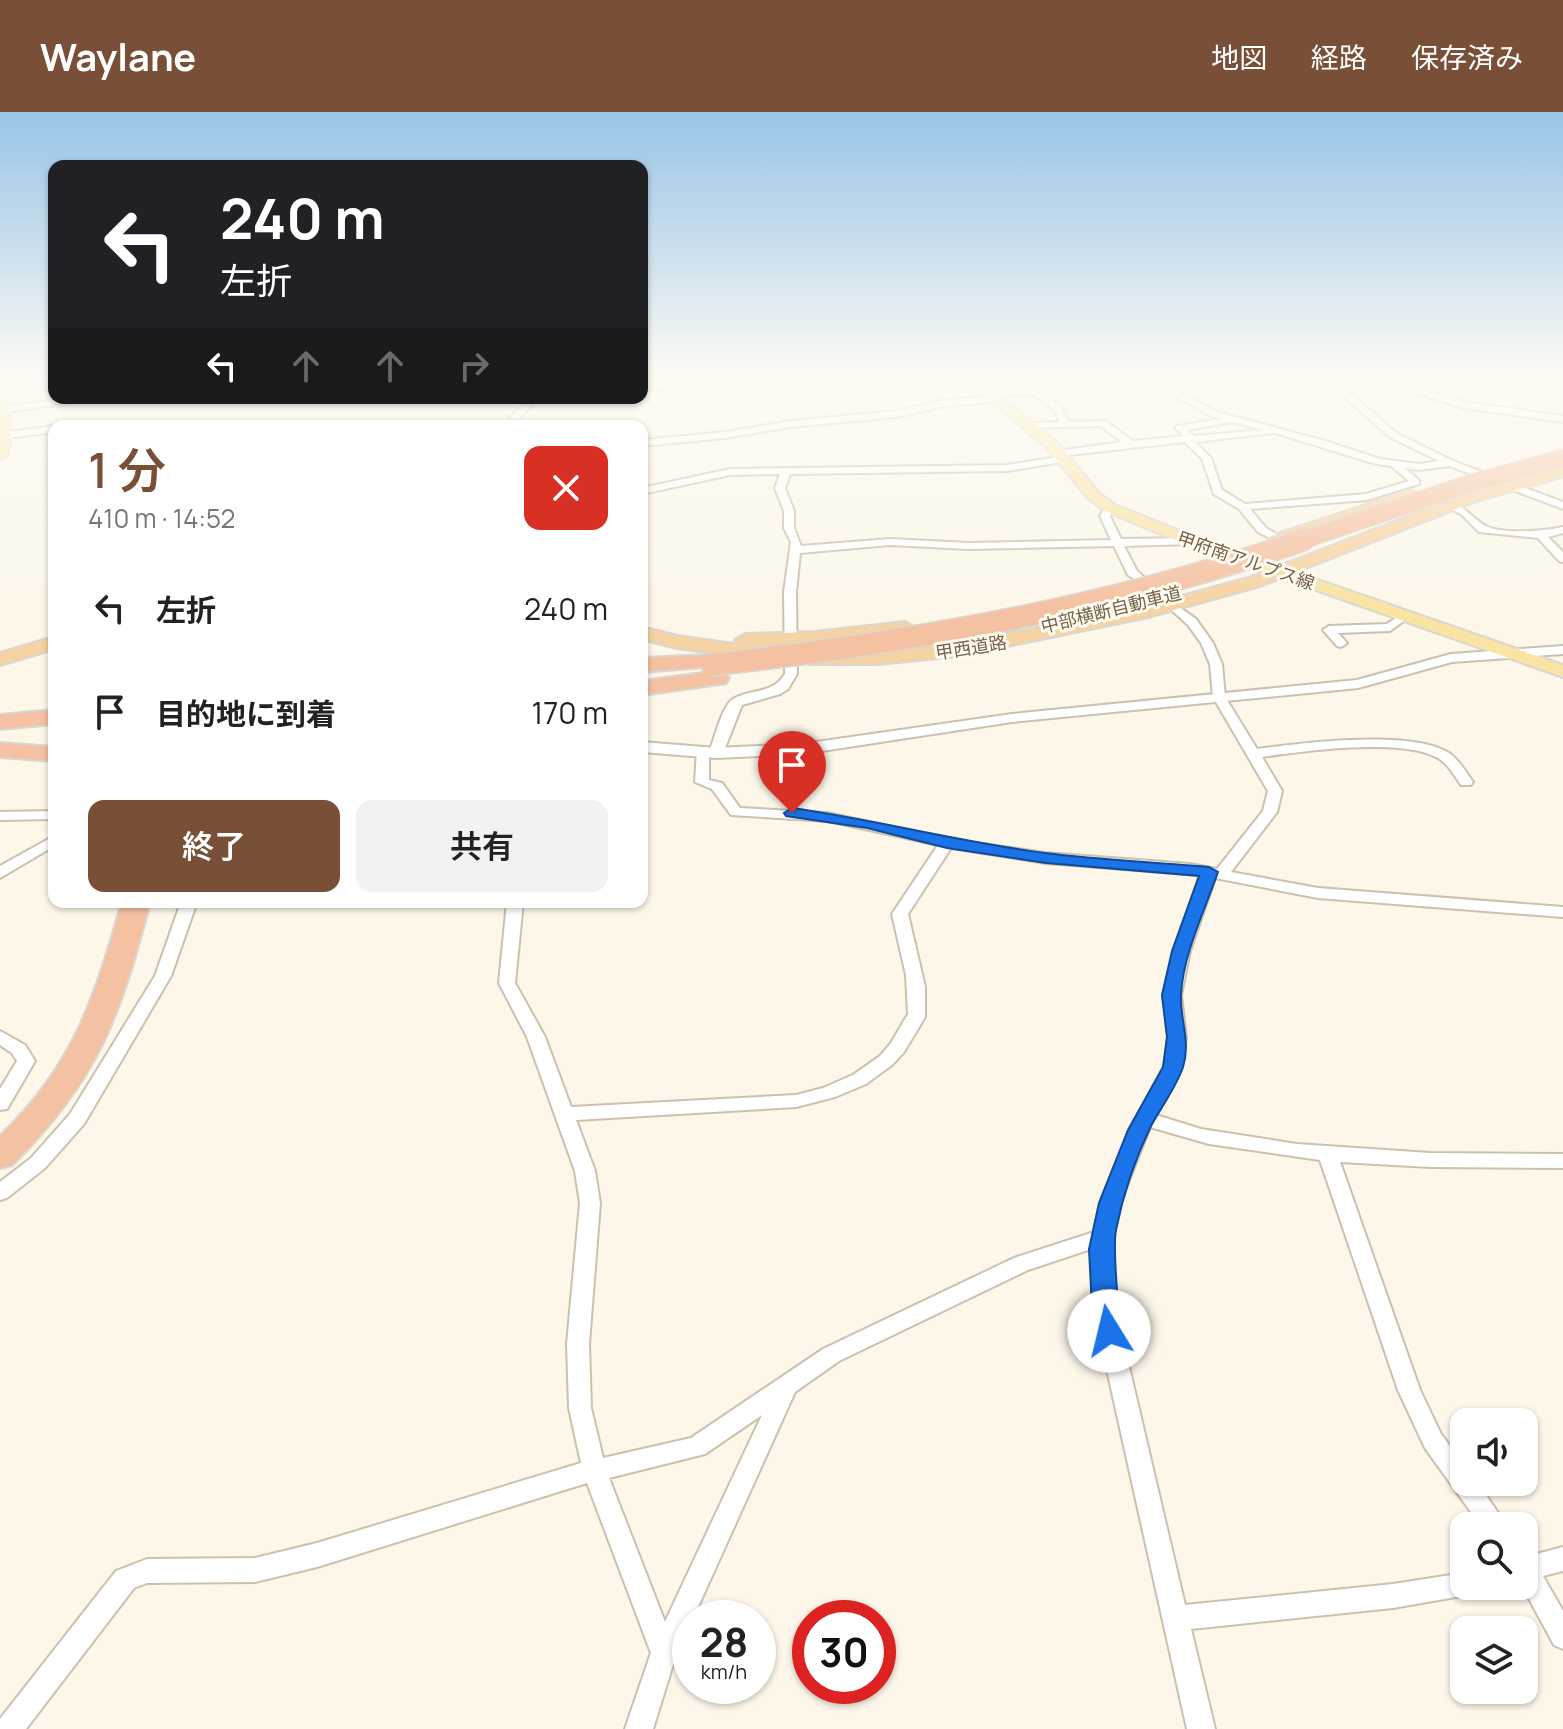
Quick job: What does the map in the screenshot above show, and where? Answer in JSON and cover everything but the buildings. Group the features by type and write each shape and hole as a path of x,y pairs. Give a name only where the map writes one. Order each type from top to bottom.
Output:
{"highway":[{"name":"甲西道路","path":"790,648 971,618 1141,580 1230,555 1480,472 1542,455"},
{"name":"中部横断自動車道","path":"713,670 983,627 1067,610 1186,579 1464,484 1563,458"},
{"name":"甲西道路","path":"648,632 711,648 790,648 877,658 958,650 1037,636 1172,605 1281,571 1452,505 1563,469"},
{"name":"中部横断自動車道","path":"713,670 818,664 973,640 1134,605 1234,577 1479,489 1563,469"},
{"path":"0,659 48,645"},
{"path":"648,665 713,670"},
{"path":"648,671 713,670"},
{"path":"648,684 713,670"},
{"path":"0,724 48,720"},
{"path":"0,736 48,732"},
{"path":"0,750 48,754"},
{"path":"0,1139 38,1100 77,1034 116,908"},
{"path":"0,1156 55,1102 78,1069 108,997 134,908"}],"main road":[{"name":"甲府南アルプス線","path":"1063,456 1094,496 1110,508 1191,541 1563,671"}],"street":[{"path":"648,490 730,472 1007,468 1066,455"},
{"path":"1204,455 1218,492 1243,507 1262,530 1280,539"},
{"path":"1363,455 1395,465 1450,463"},
{"path":"1435,455 1563,506"},
{"path":"1243,507 1367,497 1416,482 1395,465"},
{"path":"786,470 780,488 789,511 795,550 790,592 791,674 784,686 746,698 732,708 709,753 702,782 717,786 736,812 828,817 947,843 1046,858 1215,873 1332,895 1563,912"},
{"path":"1452,505 1466,513 1483,530 1541,535 1563,530"},
{"path":"1110,508 1105,516 1132,573 1141,580"},
{"path":"1541,535 1563,559"},
{"path":"795,550 890,542 969,546 1191,541"},
{"path":"1172,605 1192,622 1207,643 1216,664 1219,697 1275,791 1275,802 1270,812 1215,873 1182,951 1172,995 1177,1037 1173,1067 1145,1118 1110,1203 1103,1237 1104,1307 1201,1729"},
{"path":"1341,643 1329,630 1390,627 1406,615"},
{"path":"648,748 709,753 802,749 1012,718 1358,684 1451,658 1507,651 1563,650"},
{"path":"1253,754 1337,745 1420,749 1445,756 1466,782"},
{"path":"0,816 48,815"},
{"path":"565,1114 796,1101 828,1095 855,1084 881,1065 903,1041 918,1014 900,914 947,843"},
{"path":"0,873 48,844"},
{"path":"0,1193 38,1163 77,1119 163,976 187,908"},
{"path":"514,908 507,983 536,1037 585,1171 590,1203 578,1344 580,1408 594,1471 664,1653"},
{"path":"0,1037 19,1049 26,1061 0,1104"},
{"path":"1145,1118 1207,1137 1327,1152 1463,1161 1563,1161"},
{"path":"1327,1152 1409,1390 1433,1441 1485,1512"},
{"path":"9,1729 125,1579 147,1571 255,1570 317,1555 594,1471 697,1447 831,1355 1021,1264 1103,1237"},
{"path":"639,1729 664,1653 787,1386"},
{"path":"1538,1565 1563,1559"},
{"path":"1175,1618 1393,1596 1450,1587"},
{"path":"1538,1591 1563,1636"}],"route":[{"path":"792,813 867,823 947,843 1046,858 1209,872 1182,951 1172,995 1177,1037 1173,1067 1139,1130 1110,1203 1101,1249 1104,1307 1109,1331"}]}
